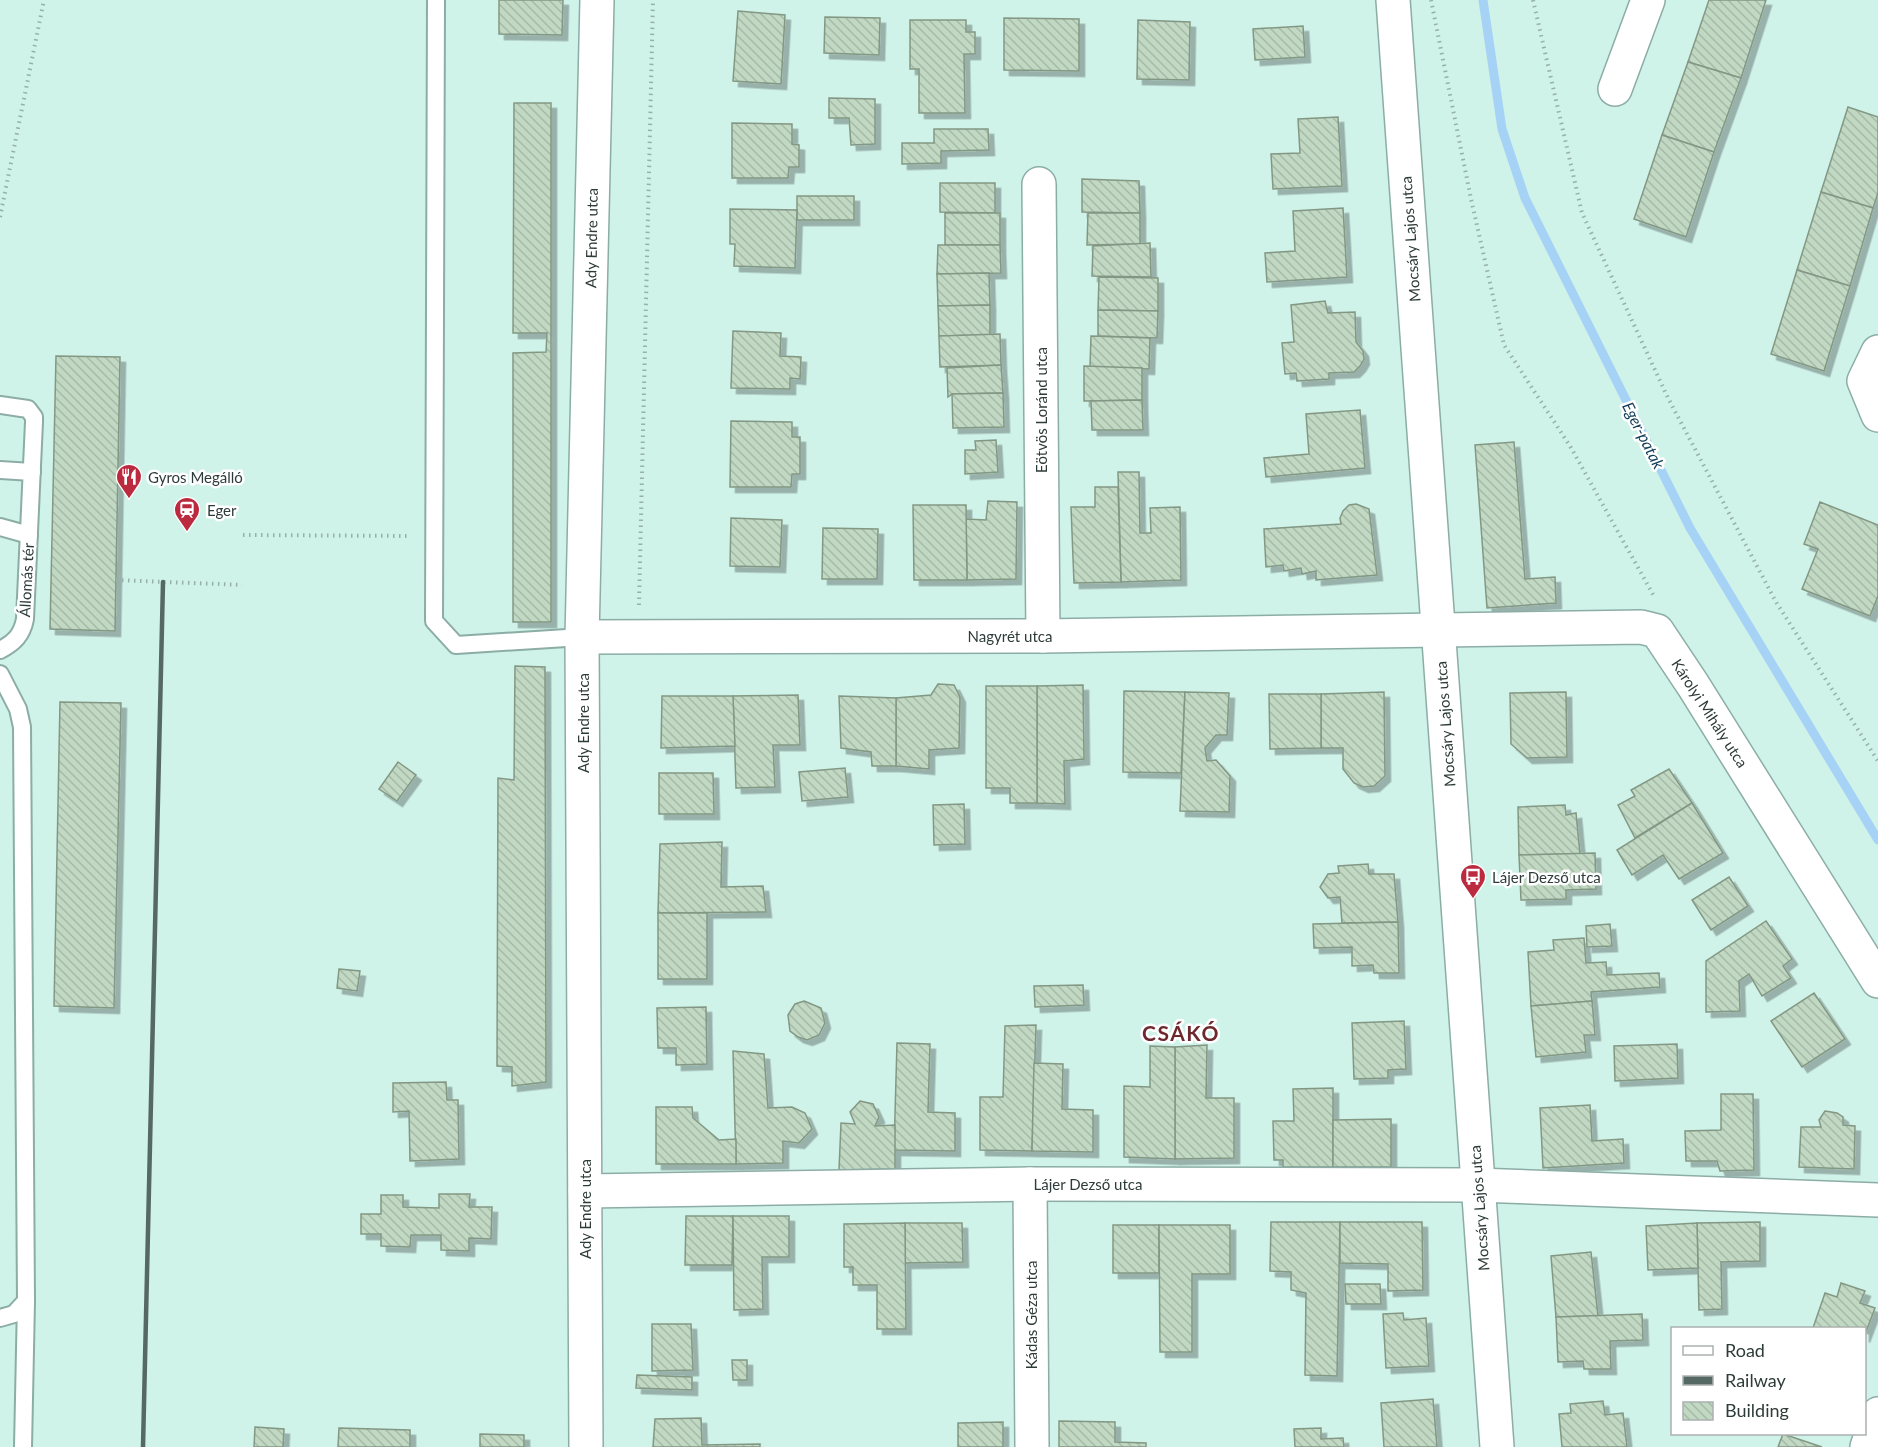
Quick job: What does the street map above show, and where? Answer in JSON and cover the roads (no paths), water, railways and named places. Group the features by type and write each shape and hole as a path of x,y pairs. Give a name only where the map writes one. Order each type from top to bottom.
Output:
{"street":[{"name":"Ady Endre utca","path":"586,1447 582,638 597,0"},
{"name":"Mocsáry Lajos utca","path":"1393,0 1497,1447"},
{"path":"1615,89 1648,0"},
{"name":"Eötvös Loránd utca","path":"1039,184 1043,636"},
{"path":"1878,352 1864,381 1878,416"},
{"name":"Károlyi Mihály utca","path":"1439,630 1641,627 1657,631 1878,981"},
{"name":"Nagyrét utca","path":"582,638 1043,636 1439,630"},
{"name":"Lájer Dezső utca","path":"585,1191 1030,1184 1477,1185 1878,1200"},
{"name":"Kádas Géza utca","path":"1030,1184 1032,1447"},
{"path":"1867,1447 1878,1414"}],"lane":[{"path":"436,0 434,621 456,645 582,638"},
{"name":"Állomás tér","path":"0,405 24,407 34,417 24,628 13,643 0,650"},
{"path":"0,470 32,472"},
{"name":"Állomás tér","path":"0,527 28,535"},
{"path":"0,674 18,709 22,727 26,1301 23,1447"},
{"path":"0,1318 14,1314 26,1301"}],"waterway":[{"name":"Eger-patak","path":"1483,0 1502,129 1525,198 1690,528 1878,840"}],"railway":[{"path":"143,1447 163,582"}],"place":[{"name":"Gyros Megálló","path":"129,500"},
{"name":"Eger","path":"187,533"},
{"name":"Lájer Dezső utca","path":"1473,900"}],"district":[{"name":"CSÁKÓ","path":"1181,1032"}]}
